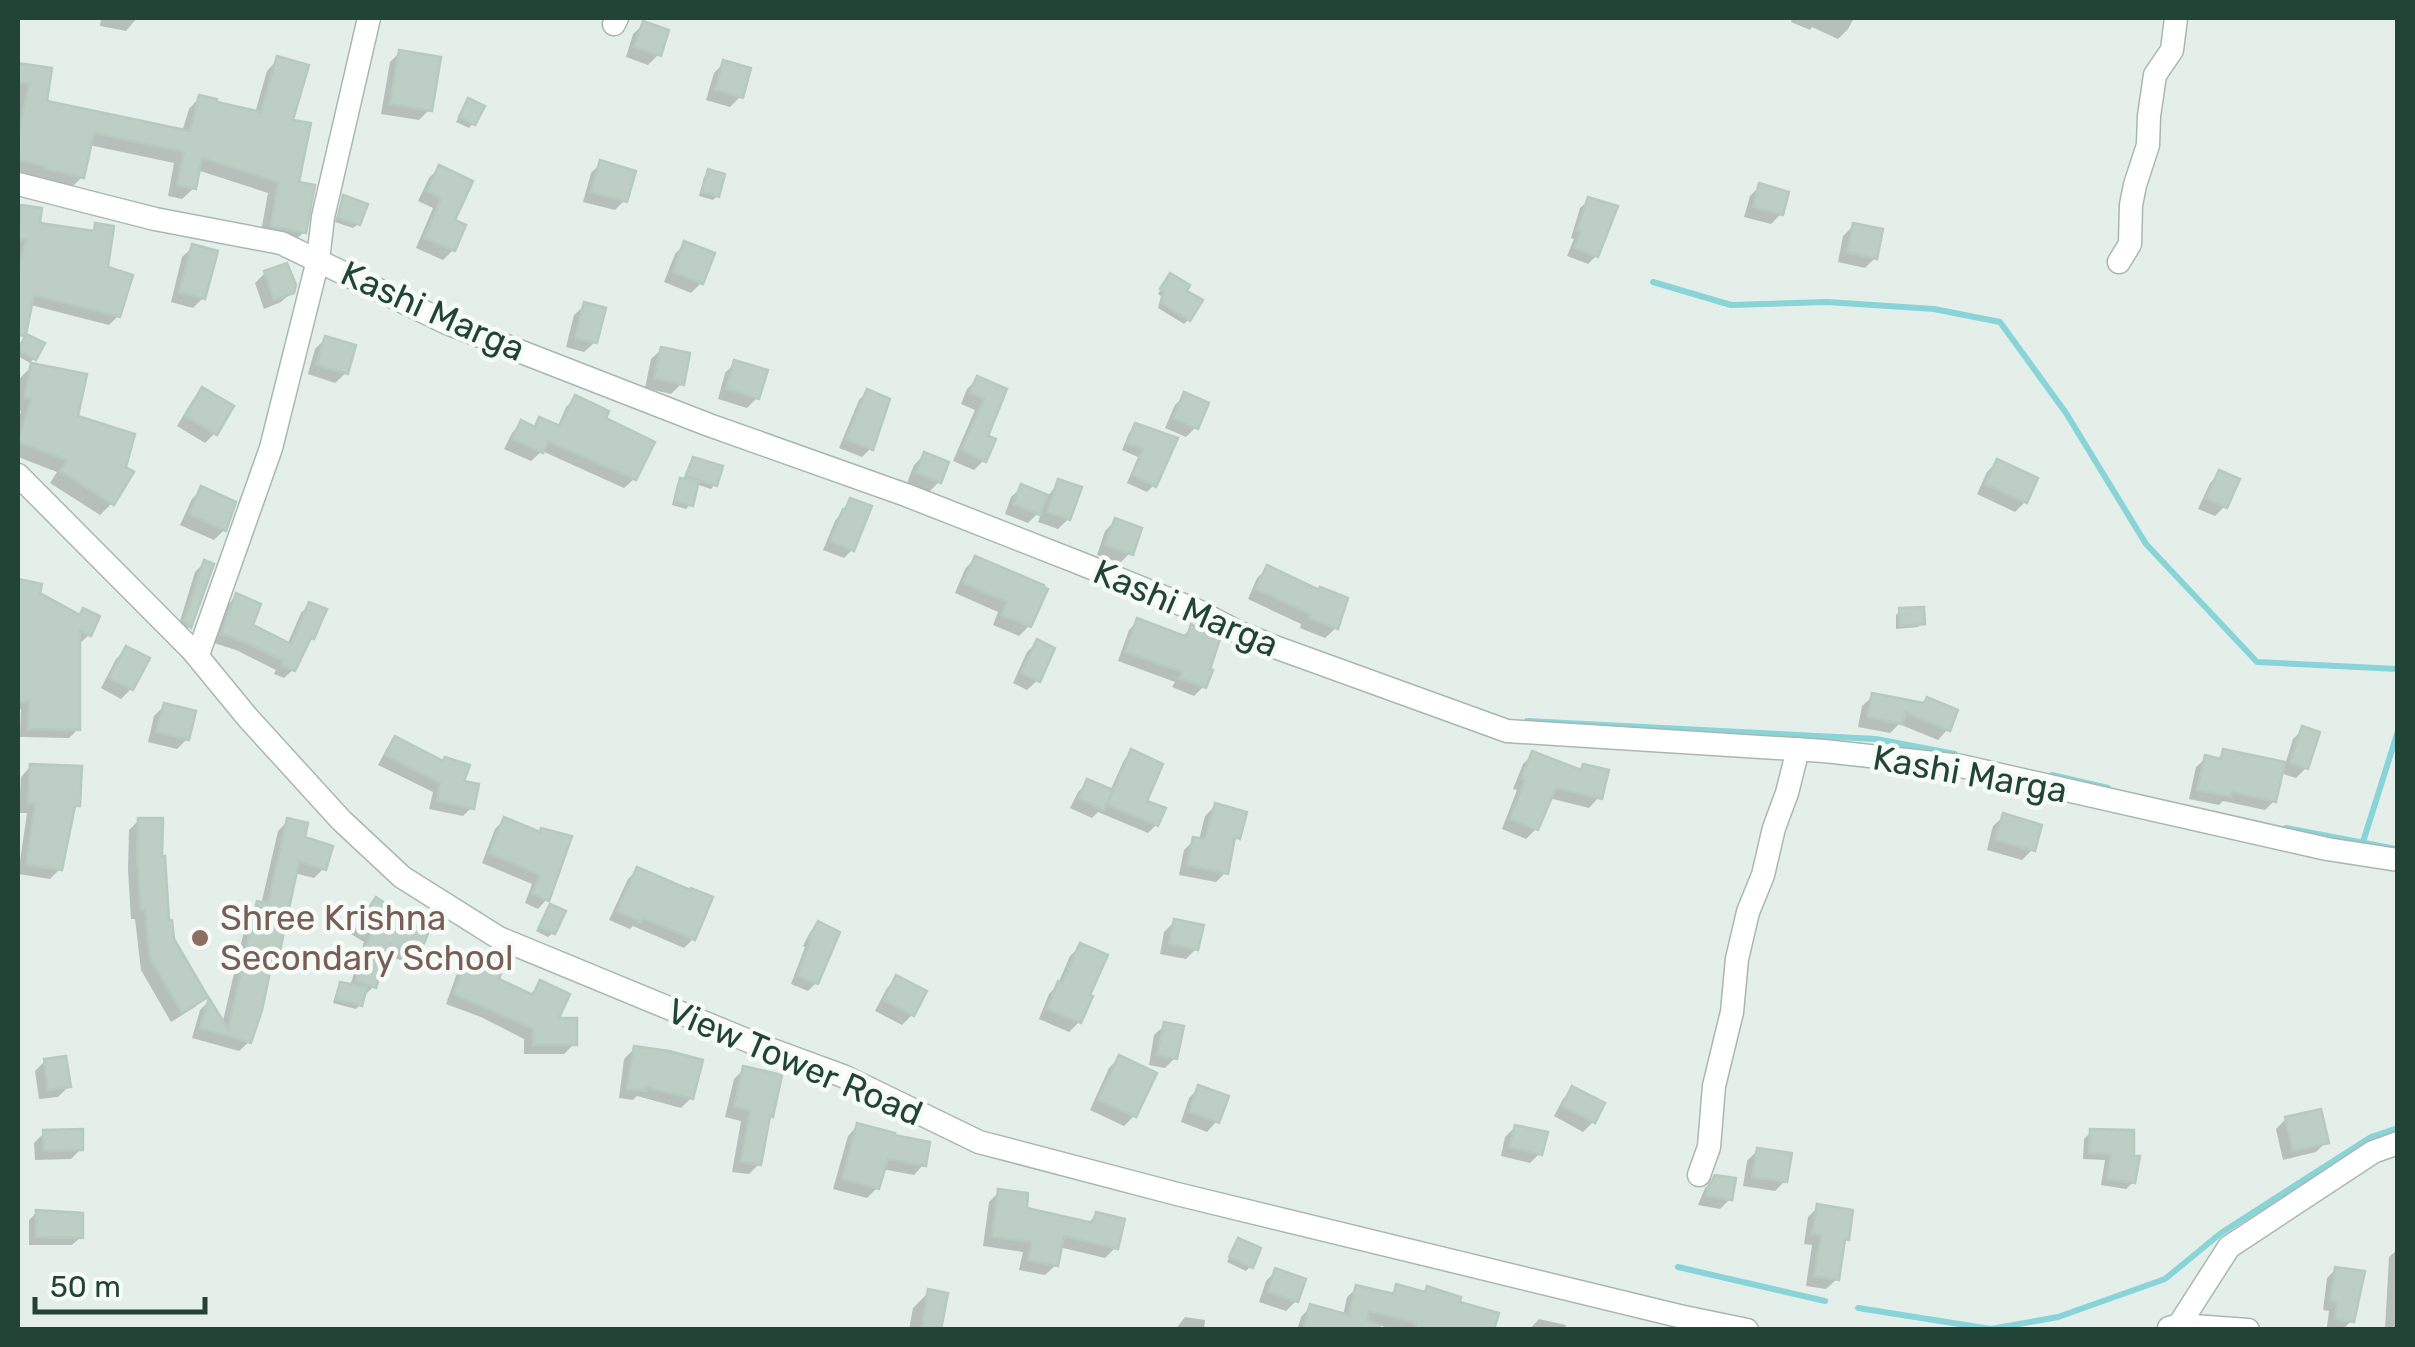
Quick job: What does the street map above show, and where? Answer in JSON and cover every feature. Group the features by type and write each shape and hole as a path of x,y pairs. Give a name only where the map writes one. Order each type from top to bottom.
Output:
{"street":[{"path":"193,651 200,649 271,448 318,260 323,217 369,18"},
{"path":"2120,262 2130,244 2131,204 2148,144 2155,75 2172,50 2176,18"},
{"name":"Kashi Marga","path":"18,184 155,219 281,243 447,323 710,426 906,495 1060,555 1276,648 1507,731 1798,749 1961,766 2327,849 2398,860"},
{"name":"View Tower Road","path":"18,475 193,651 248,718 342,820 402,876 499,938 843,1076 980,1142 1176,1194 1747,1330"},
{"path":"1699,1175 1708,1147 1714,1086 1732,1012 1744,928 1798,749"},
{"path":"2172,1327 2229,1247 2373,1152 2398,1142"},
{"path":"2172,1327 2248,1330"}],"building":[{"path":"643,21 669,30 661,56 634,47"},
{"path":"399,50 441,57 432,111 390,104"},
{"path":"277,56 309,65 293,120 311,123 299,182 315,185 306,233 271,226 278,182 202,158 196,189 177,185 184,152 94,133 84,178 18,160 18,136 29,84 18,82 18,63 52,68 47,101 190,131 199,95 261,112"},
{"path":"723,60 751,68 743,98 715,90"},
{"path":"468,98 485,106 475,125 459,117"},
{"path":"600,160 636,171 627,202 591,192"},
{"path":"439,165 473,181 455,220 466,225 455,251 424,238 441,198 427,191"},
{"path":"708,169 725,174 719,197 702,192"},
{"path":"1759,183 1789,192 1783,215 1753,207"},
{"path":"343,195 368,204 360,225 338,218"},
{"path":"1588,197 1618,206 1598,257 1574,248"},
{"path":"21,205 42,208 40,223 94,231 95,223 114,226 108,267 133,275 120,317 34,295 26,334 45,343 36,360 18,350 25,336 18,335 18,269 26,240 18,239"},
{"path":"1853,223 1883,229 1877,259 1847,252"},
{"path":"684,241 715,253 703,284 673,272"},
{"path":"192,244 218,251 205,299 179,292"},
{"path":"287,263 296,285 294,293 274,300 264,271"},
{"path":"1170,273 1190,285 1187,291 1203,300 1190,321 1161,303 1164,292 1160,289"},
{"path":"584,302 606,308 597,343 575,338"},
{"path":"325,336 356,345 348,374 316,365"},
{"path":"661,347 690,353 684,385 654,378"},
{"path":"734,360 768,370 759,399 726,389"},
{"path":"31,363 87,374 78,416 135,434 126,467 134,472 114,505 60,471 67,460 18,442 31,399 24,398"},
{"path":"977,376 1007,389 988,436 996,439 986,462 961,450 984,399 970,393"},
{"path":"202,387 234,406 217,435 185,416"},
{"path":"867,389 890,399 873,450 846,439"},
{"path":"1184,392 1209,403 1198,429 1173,418"},
{"path":"575,395 609,411 606,418 655,442 636,480 548,441 543,453 512,439 521,420 535,427 539,417 560,426"},
{"path":"1135,423 1178,438 1156,487 1132,475 1143,449 1127,443"},
{"path":"924,452 949,462 941,483 916,473"},
{"path":"693,457 723,466 717,486 686,476"},
{"path":"1997,459 2038,478 2027,503 1985,484"},
{"path":"2219,470 2240,479 2227,508 2206,498"},
{"path":"680,478 699,481 693,506 675,501"},
{"path":"1058,479 1082,487 1070,520 1047,512"},
{"path":"1021,484 1048,495 1040,515 1013,504"},
{"path":"201,486 236,502 226,531 189,514"},
{"path":"850,498 872,506 854,551 830,541"},
{"path":"1115,518 1142,528 1133,555 1105,545"},
{"path":"975,556 1048,589 1031,627 1001,615 1007,602 963,583"},
{"path":"204,560 214,564 191,628 184,621"},
{"path":"1267,565 1319,590 1320,587 1348,598 1338,629 1256,589"},
{"path":"18,579 42,584 40,593 80,615 83,608 100,616 91,636 80,631 80,730 28,729 29,702 18,702"},
{"path":"236,593 261,604 253,625 291,644 309,602 327,609 295,671 245,642 221,634"},
{"path":"1924,607 1925,624 1900,626 1899,608"},
{"path":"1137,618 1187,637 1191,624 1220,639 1206,688 1179,678 1182,672 1125,652"},
{"path":"1037,639 1055,648 1040,682 1021,673"},
{"path":"126,646 150,658 133,690 109,678"},
{"path":"1872,693 1924,703 1927,697 1958,710 1950,731 1905,712 1903,724 1867,717"},
{"path":"164,703 196,711 189,740 156,732"},
{"path":"2302,726 2320,732 2308,769 2290,763"},
{"path":"395,736 443,761 445,757 470,765 464,781 479,784 474,809 437,801 440,783 385,755"},
{"path":"1131,749 1163,764 1147,801 1166,808 1158,826 1107,805"},
{"path":"2223,749 2285,762 2276,802 2232,792 2231,797 2197,790 2205,755 2221,759"},
{"path":"1532,751 1581,770 1583,764 1609,770 1602,799 1556,788 1538,830 1510,819"},
{"path":"30,764 82,766 80,806 75,806 62,870 26,864 35,804 28,803"},
{"path":"1087,779 1113,790 1104,810 1079,798"},
{"path":"1215,803 1247,812 1240,839 1235,837 1228,874 1187,865 1193,837 1205,839"},
{"path":"2003,813 2042,825 2035,851 1995,840"},
{"path":"504,817 540,832 541,828 572,836 549,901 532,894 540,875 489,853"},
{"path":"138,818 163,818 162,857 165,856 169,920 174,939 208,997 182,1013 150,959 145,910 141,910"},
{"path":"287,818 308,823 305,837 333,846 326,870 299,862 278,960 273,958 251,1043 200,1028 209,998 228,1029 257,901 268,904"},
{"path":"637,867 713,897 695,940 617,911"},
{"path":"376,897 404,916 401,920 429,931 419,956 390,944 376,988 356,981 371,933 358,924"},
{"path":"550,904 566,911 555,934 539,927"},
{"path":"1174,919 1204,925 1198,950 1169,944"},
{"path":"818,921 840,932 818,984 797,976"},
{"path":"1080,943 1108,955 1081,1023 1047,1009"},
{"path":"470,949 505,961 499,979 533,995 540,980 570,994 559,1018 577,1018 577,1045 533,1045 533,1029 454,994"},
{"path":"896,975 927,991 914,1016 884,1000"},
{"path":"340,982 367,987 362,1006 336,999"},
{"path":"1164,1022 1184,1026 1177,1059 1157,1055"},
{"path":"634,1046 703,1060 693,1099 646,1087 646,1091 627,1089"},
{"path":"1119,1055 1157,1073 1136,1117 1098,1100"},
{"path":"66,1056 71,1087 48,1090 44,1059"},
{"path":"743,1066 782,1075 761,1165 741,1162 750,1111 734,1107"},
{"path":"1198,1085 1229,1096 1219,1123 1189,1112"},
{"path":"1572,1086 1605,1103 1595,1123 1562,1106"},
{"path":"2321,1109 2329,1143 2293,1151 2285,1117"},
{"path":"857,1123 930,1142 926,1166 888,1159 879,1189 842,1179"},
{"path":"1515,1125 1548,1132 1542,1155 1509,1147"},
{"path":"83,1129 83,1150 44,1151 43,1130"},
{"path":"2090,1129 2134,1130 2134,1156 2140,1156 2135,1183 2107,1179 2111,1154 2089,1153"},
{"path":"1757,1148 1792,1153 1787,1182 1752,1177"},
{"path":"1715,1175 1736,1178 1732,1200 1706,1196"},
{"path":"998,1189 1028,1193 1027,1208 1093,1223 1096,1212 1125,1219 1118,1249 1064,1236 1058,1266 1028,1260 1032,1242 992,1237"},
{"path":"1817,1204 1853,1210 1839,1280 1814,1276 1821,1235 1812,1234"},
{"path":"36,1210 83,1213 83,1238 36,1237"},
{"path":"1238,1238 1261,1248 1253,1268 1229,1257"},
{"path":"2335,1267 2365,1271 2354,1322 2335,1319 2337,1302 2330,1301"},
{"path":"1275,1268 1306,1279 1298,1302 1268,1292"},
{"path":"1396,1284 1425,1292 1427,1286 1461,1297 1460,1302 1499,1313 1494,1330 1415,1330 1416,1323 1369,1311 1367,1320 1380,1324 1379,1330 1303,1330 1310,1304 1349,1315 1356,1285 1394,1294"},
{"path":"928,1289 948,1293 941,1330 921,1330"}],"waterway":[{"path":"1653,282 1731,305 1827,302 1934,309 2000,322 2066,413 2146,544 2257,662 2398,669"},
{"path":"1527,721 1876,739 1955,754"},
{"path":"2363,842 2398,731"},
{"path":"2052,775 2108,788"},
{"path":"2286,828 2396,849"},
{"path":"1858,1308 1991,1329 2058,1317 2165,1279 2221,1233 2371,1137 2398,1128"},
{"path":"1678,1267 1825,1301"}],"place":[{"name":"Shree Krishna Secondary School","path":"200,938"}]}
